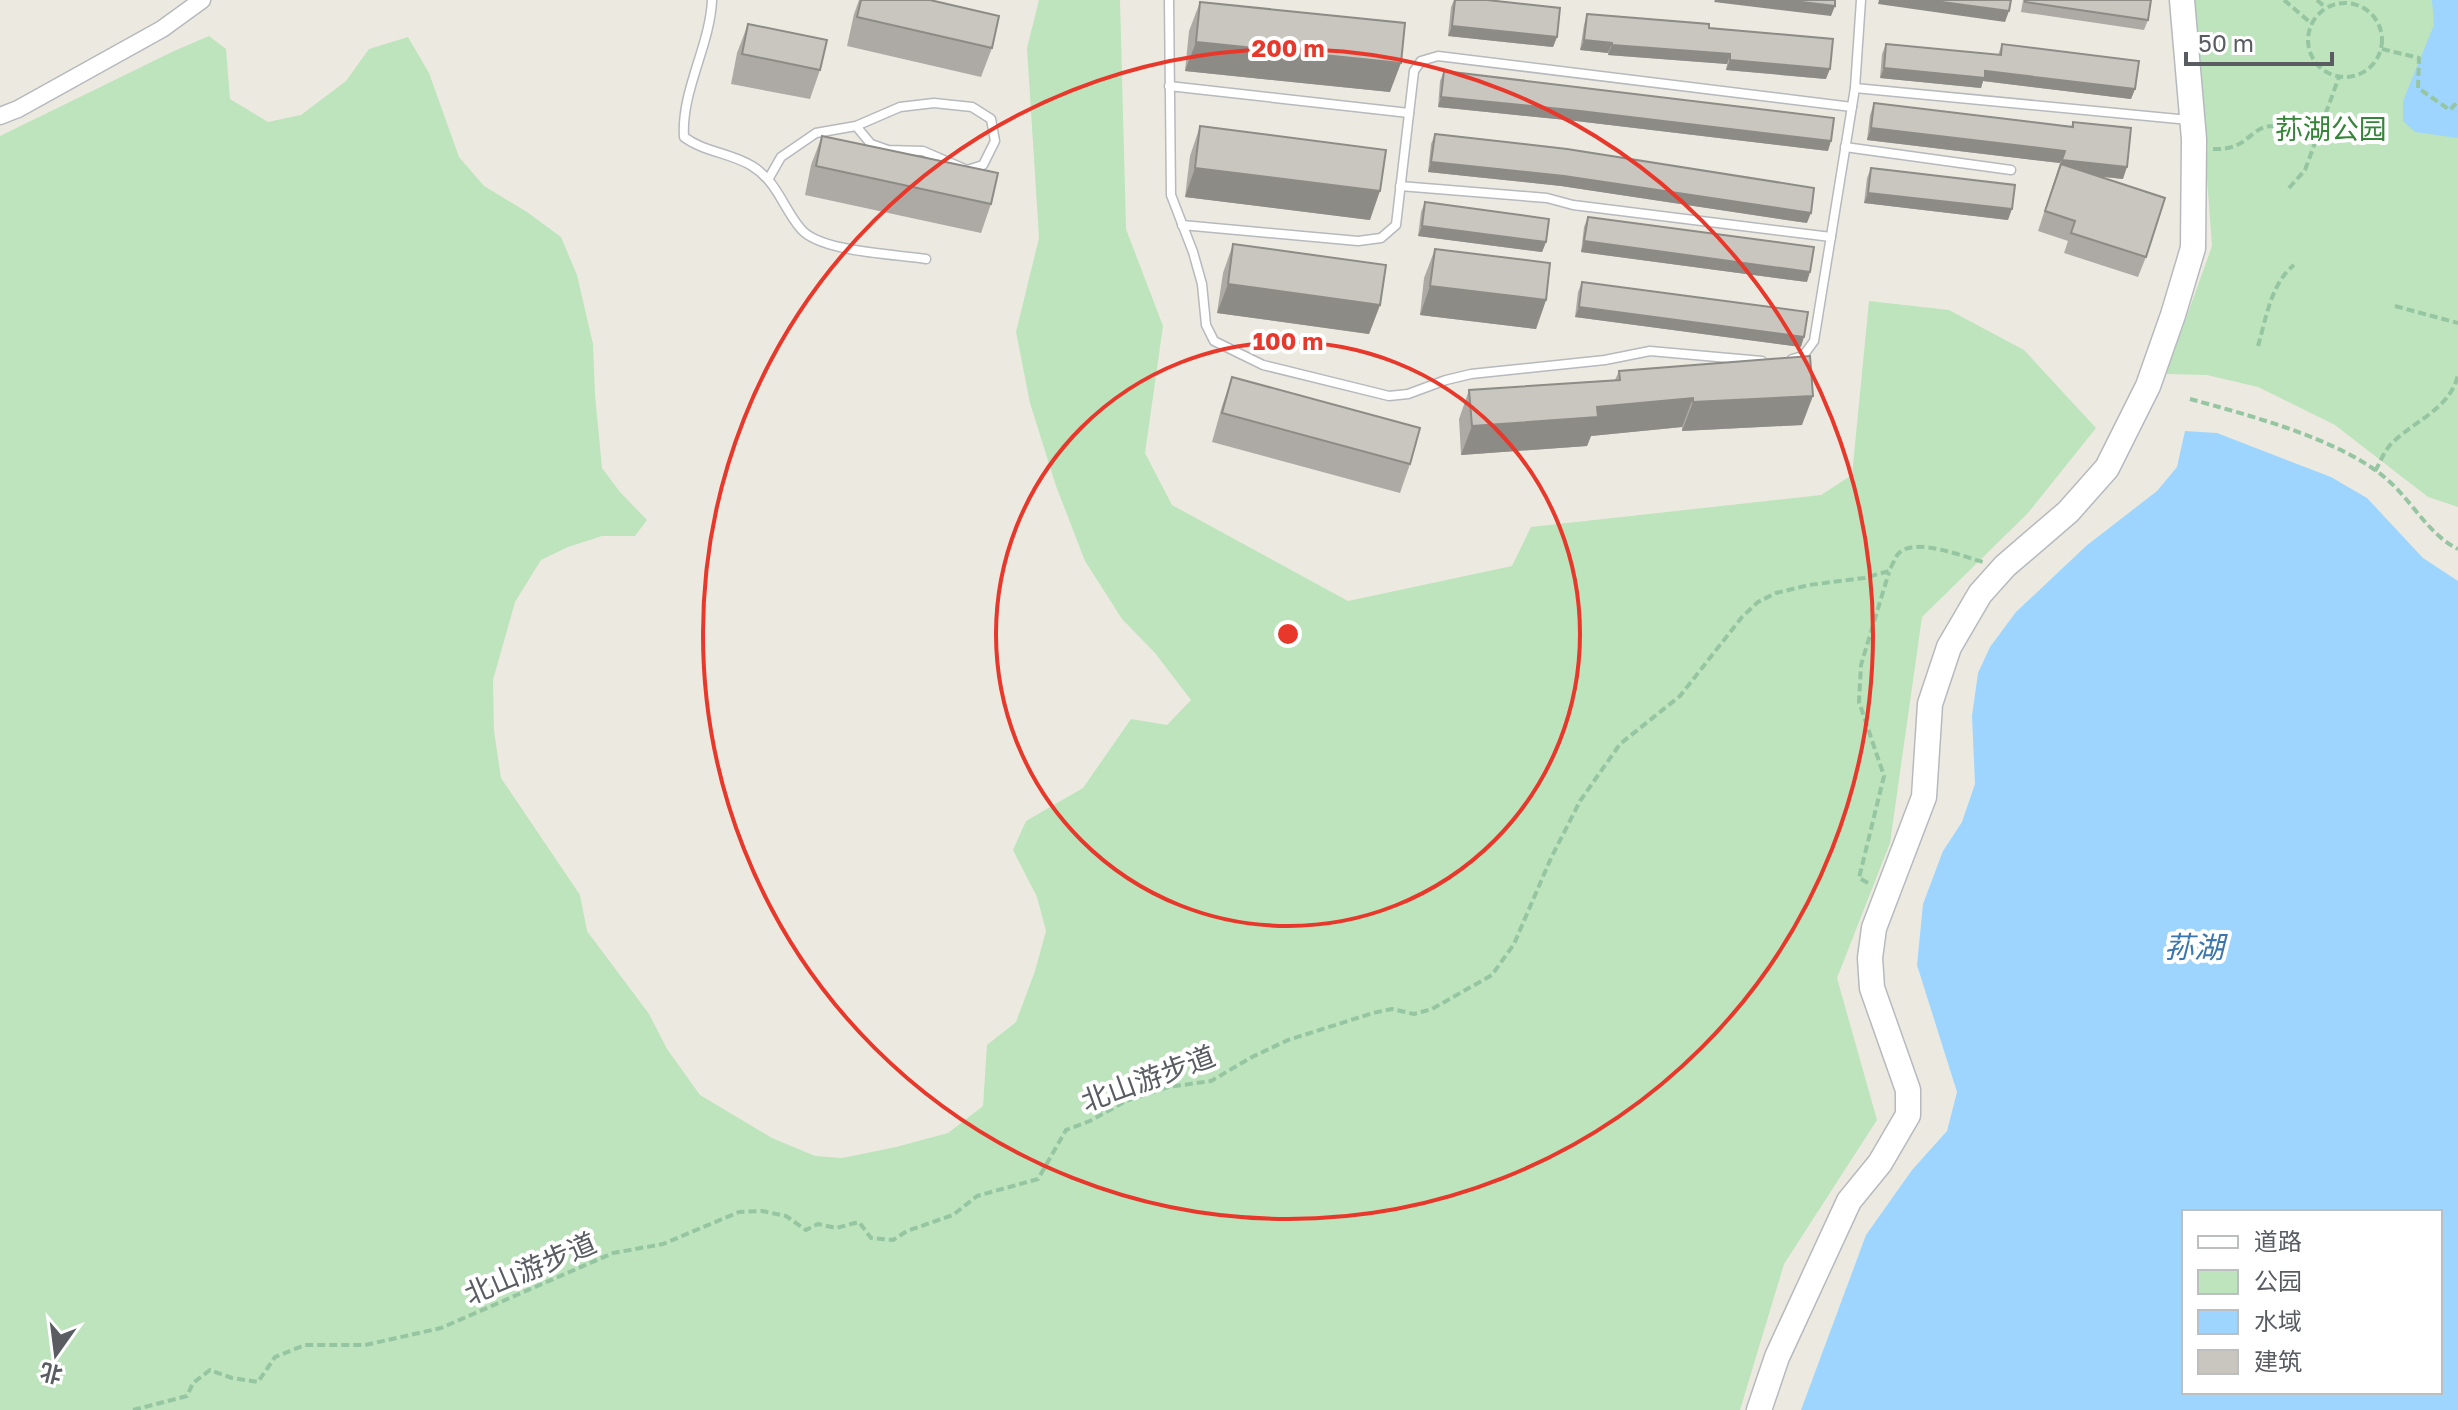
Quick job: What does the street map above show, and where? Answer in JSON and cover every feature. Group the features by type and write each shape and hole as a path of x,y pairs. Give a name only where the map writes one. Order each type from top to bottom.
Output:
{"main road":[{"path":"1759,1410 1777,1357 1849,1201 1880,1163 1908,1115 1908,1090 1872,988 1870,958 1874,928 1924,797 1930,704 1949,647 1980,594 2005,566 2068,512 2107,468 2148,386 2193,248 2193,120 2182,0"}],"street":[{"path":"0,116 162,29 202,0"}],"lane":[{"path":"712,0 683,121 684,137 693,144 751,164 769,178 802,231 823,244 926,259"},
{"path":"1169,0 1171,195 1193,252 1202,284 1206,325 1214,341 1263,365 1389,396 1408,394 1471,374 1605,360 1650,351 1778,363 1803,356 1814,341 1831,237 1855,88 1861,0"},
{"path":"1182,225 1358,241 1381,238 1396,225 1414,71 1421,61 1438,56 1852,107"},
{"path":"1169,86 1409,113"},
{"path":"1855,88 2193,120"},
{"path":"769,178 781,157 816,133 856,126 900,107 934,103 972,107 991,119 995,141 983,165 967,170 923,151 888,150 871,144 856,126"},
{"path":"1845,147 2011,170"},
{"path":"1400,186 1547,198 1573,205 1831,237"}],"path":[{"path":"2284,0 2312,24"},
{"path":"2317,0 2326,8"},
{"path":"2348,3 2368,11 2381,28 2382,49 2364,73 2339,77 2324,71 2311,55 2308,45 2312,24 2326,8 2348,3"},
{"path":"2382,49 2419,58 2418,88 2450,110 2458,101"},
{"path":"2289,188 2305,170 2339,77"},
{"path":"2194,148 2228,150 2238,147 2269,125 2287,128 2317,140"},
{"path":"2258,346 2273,296 2285,272 2294,265"},
{"path":"2395,306 2458,323"},
{"path":"2375,471 2385,450 2393,442 2442,405 2458,375"},
{"path":"2190,399 2312,439 2375,471 2402,492 2425,521 2458,549"},
{"name":"北山游步道","path":"133,1410 187,1396 193,1383 210,1370 232,1378 258,1382 275,1357 305,1345 365,1345 441,1328 613,1253 663,1244 739,1212 762,1211 786,1216 806,1230 818,1224 836,1228 859,1222 871,1238 893,1240 907,1231 953,1215 977,1196 1038,1179 1066,1130 1126,1101 1168,1087 1211,1081 1288,1040 1373,1013 1392,1009 1414,1014 1432,1009 1492,975 1514,944 1551,858 1580,801 1620,744 1680,696 1758,602 1776,593 1809,585 1864,578 1889,571 1900,552 1914,546 2005,566"},
{"path":"1887,893 1859,878 1884,776 1859,702 1861,665 1889,571"}],"green space":[{"path":"1039,0 1120,0 1126,229 1163,326 1145,453 1172,505 1348,601 1512,566 1531,527 1821,495 1852,475 1869,301 1949,310 2024,350 2096,428 2028,513 1922,617 1890,843 1837,978 1877,1120 1784,1264 1740,1410 0,1410 0,136 209,36 226,49 230,99 268,122 301,115 346,81 369,49 408,37 429,73 459,157 484,186 561,237 577,275 593,344 602,468 647,520 635,536 602,536 541,560 515,602 493,680 494,731 501,778 580,895 587,931 649,1014 667,1049 700,1095 772,1138 815,1156 842,1158 948,1133 983,1106 987,1045 1016,1022 1046,931 1037,897 1013,850 1026,821 1083,788 1131,719 1167,725 1191,700 1155,653 1122,619 1085,561 1056,486 1030,403 1016,332 1039,238 1027,48"},
{"name":"荪湖公园","path":"2194,0 2458,0 2458,507 2428,497 2335,425 2258,387 2207,375 2166,374 2212,246"}],"water":[{"path":"2432,0 2458,0 2458,138 2415,132 2403,121 2403,101 2434,25"},
{"name":"荪湖","path":"2185,431 2217,433 2331,477 2367,498 2423,558 2458,581 2458,1410 1801,1410 1866,1235 1912,1170 1947,1131 1957,1092 1917,965 1923,904 1943,851 1962,822 1975,784 1972,716 1978,673 1990,647 2016,612 2086,546 2157,491 2177,467"}],"building":[{"path":"861,0 930,0 999,16 992,48 857,17"},
{"path":"1455,0 1487,0 1560,8 1557,37 1452,26"},
{"path":"1785,0 1835,0 1835,6"},
{"path":"1927,0 2011,0 2009,11"},
{"path":"2025,0 2151,0 2148,20"},
{"path":"1200,2 1405,23 1401,63 1196,42"},
{"path":"1587,14 1833,39 1830,69 1730,60 1730,54 1584,40"},
{"path":"748,24 827,40 820,70 742,54"},
{"path":"1886,44 2001,55 2002,44 2139,61 2135,89 1985,71 1985,78 1884,68"},
{"path":"1444,71 1834,118 1831,141 1441,97"},
{"path":"1874,103 2073,127 2073,122 2131,128 2127,167 2062,160 2065,151 1871,128"},
{"path":"1200,126 1386,150 1380,191 1195,168"},
{"path":"1435,134 1567,149 1814,188 1811,213 1564,176 1431,162"},
{"path":"822,136 998,173 991,204 816,166"},
{"path":"2061,164 2165,198 2146,257 2071,233 2075,221 2045,211"},
{"path":"1871,168 2015,185 2012,209 1868,193"},
{"path":"1425,202 1549,219 1546,242 1422,226"},
{"path":"1588,217 1814,247 1810,272 1584,241"},
{"path":"1233,244 1386,265 1380,305 1228,284"},
{"path":"1435,249 1550,263 1546,300 1430,286"},
{"path":"1582,282 1808,312 1804,337 1579,307"},
{"path":"1810,356 1813,396 1693,402 1693,398 1597,407 1598,417 1472,426 1469,390 1620,380 1619,371"},
{"path":"1232,377 1420,428 1410,464 1222,413"}]}
